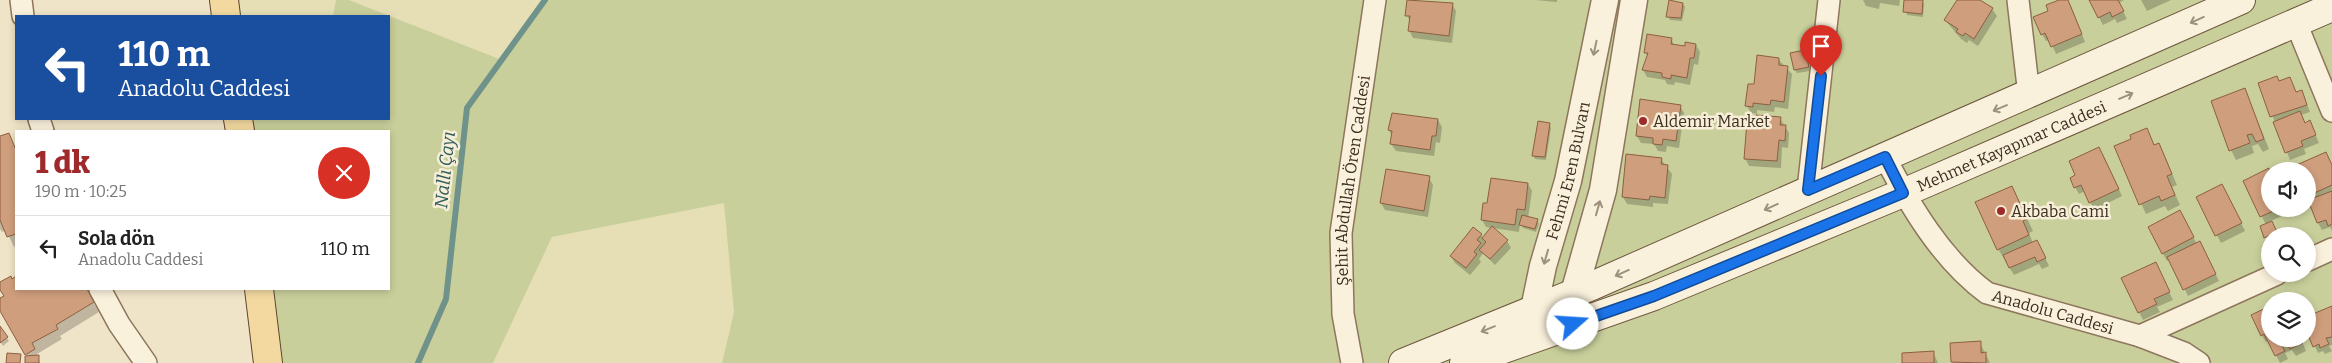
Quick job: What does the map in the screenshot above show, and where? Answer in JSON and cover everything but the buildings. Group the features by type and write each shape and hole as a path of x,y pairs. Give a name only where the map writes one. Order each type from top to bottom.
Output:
{"main road":[{"path":"224,0 226,15"},
{"path":"1402,363 1574,293 2029,95 2241,0"},
{"name":"Mehmet Kayapınar Caddesi","path":"1464,363 1654,296 1903,193 2332,7"},
{"path":"259,290 268,363"}],"street":[{"path":"21,0 22,15"},
{"name":"Şehit Abdullah Ören Caddesi","path":"1352,363 1344,314 1342,234 1375,0"},
{"name":"Fehmi Eren Bulvarı","path":"1528,340 1533,310 1568,181 1605,0"},
{"name":"Fehmi Eren Bulvarı","path":"1573,324 1574,293 1603,190 1634,0"},
{"path":"1808,190 1829,0"},
{"path":"2018,0 2029,95"},
{"path":"2296,23 2332,110"},
{"name":"Anadolu Caddesi","path":"1885,157 1903,193 1946,253 1970,280 1987,293 2140,336 2184,354 2199,363"},
{"path":"2316,256 2332,249"},
{"path":"2140,336 2261,281"},
{"path":"101,290 119,324 146,363"}],"shaded area":[{"path":"224,0 336,0 333,15 226,15"},
{"path":"349,0 547,0 502,60"},
{"path":"725,202 734,312 722,363 493,363 552,237"}],"green space":[{"path":"336,0 349,0 387,15 333,15"},
{"path":"547,0 2332,0 2332,363 722,363 734,312 724,203 552,237 493,363 268,363 259,290 390,290 390,130 240,130 238,120 390,120 390,16 502,60"}],"waterway":[{"name":"Nallı Çayı","path":"418,363 446,299 467,108 545,0"}],"place":[{"name":"Aldemir Market","path":"1643,121"},
{"name":"Akbaba Cami","path":"2001,211"}],"route":[{"path":"1573,324 1654,296 1903,193 1885,157 1808,190 1821,76"}]}
